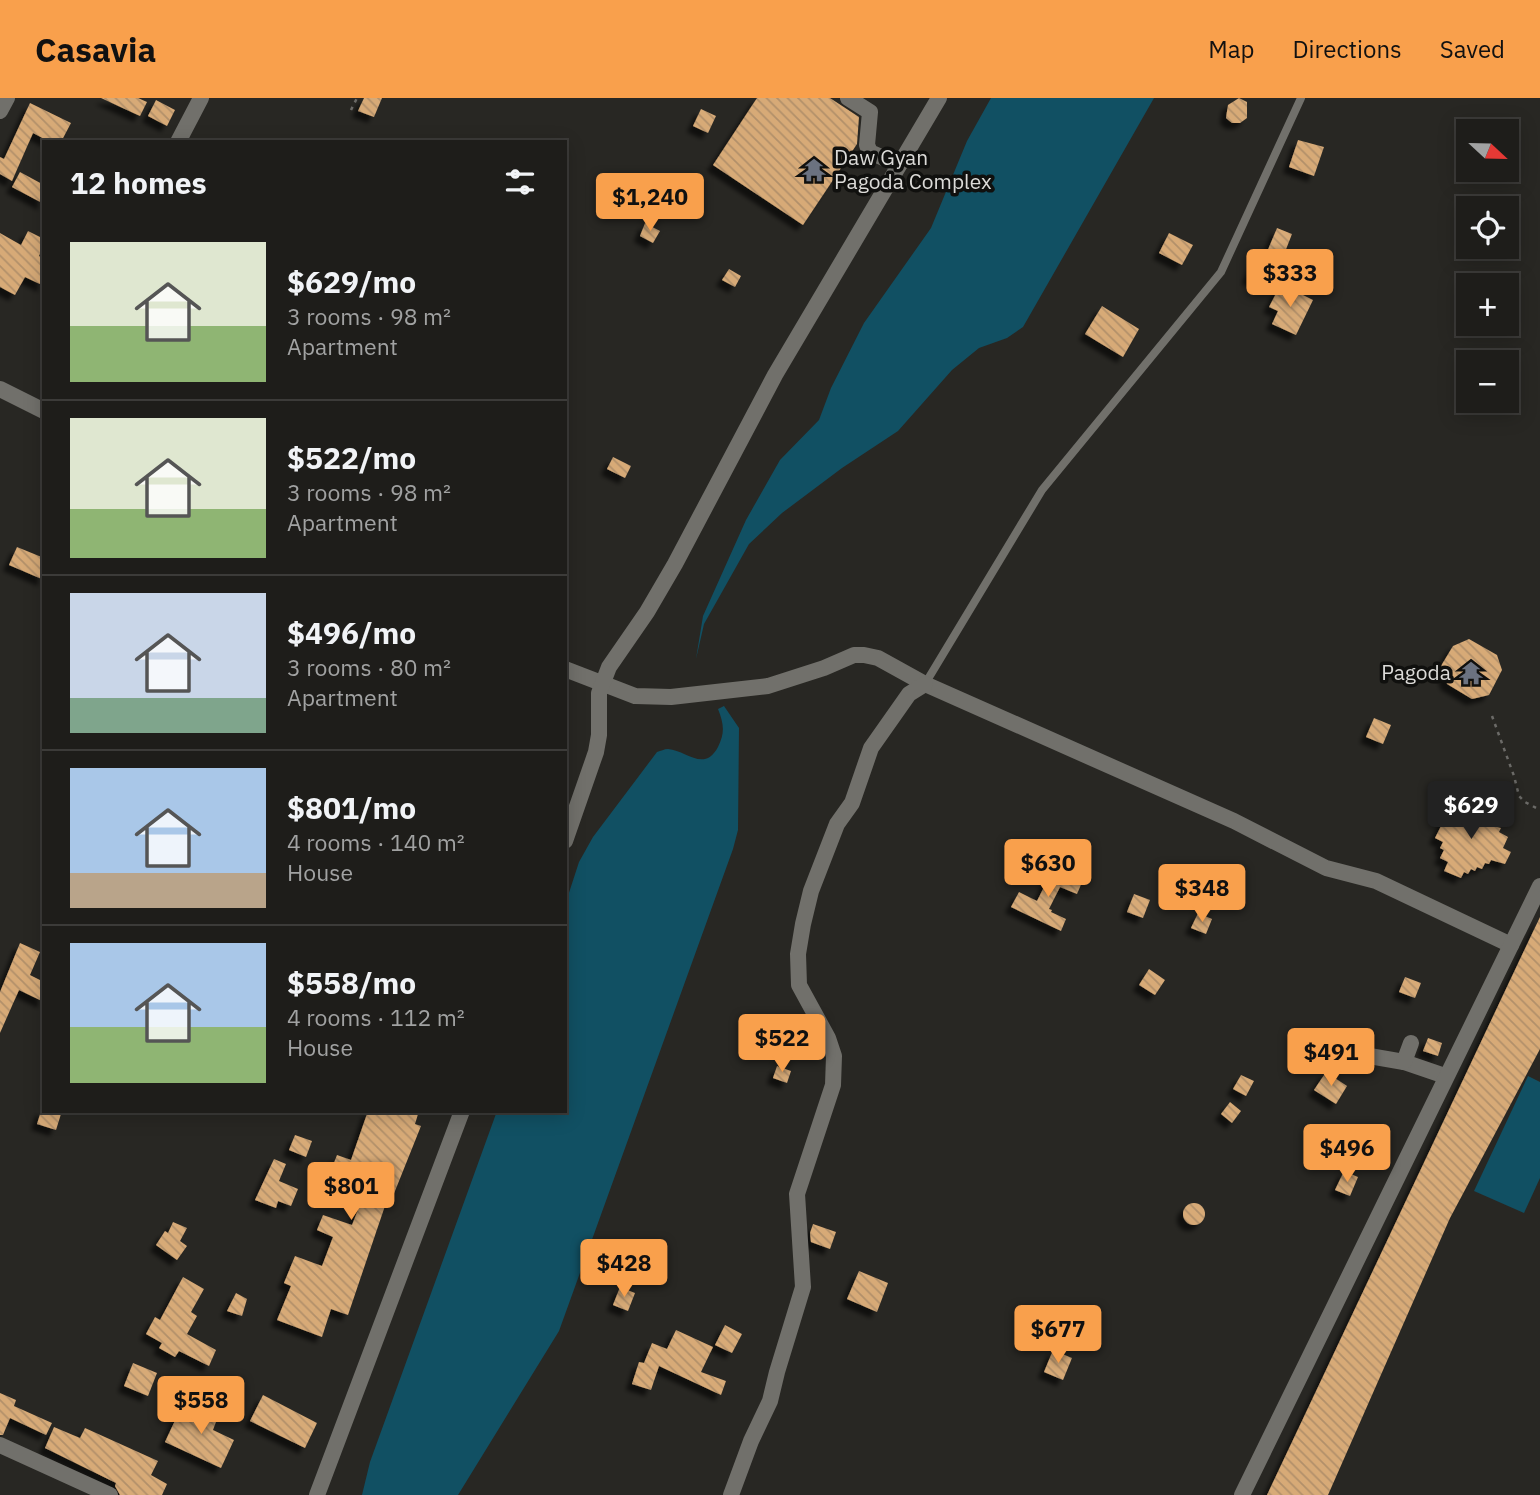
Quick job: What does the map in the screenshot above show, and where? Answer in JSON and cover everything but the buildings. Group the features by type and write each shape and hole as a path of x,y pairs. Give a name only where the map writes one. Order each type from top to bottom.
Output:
{"street":[{"path":"0,111 7,98"},
{"path":"179,140 201,98"},
{"path":"848,98 870,112 867,145 870,152 899,165"},
{"path":"567,835 596,752 599,735 598,702 609,667 647,612 675,564 775,375 939,98"},
{"path":"0,389 42,410"},
{"path":"567,670 635,696 671,697 768,686 854,655 878,658 925,684 1234,821 1326,868 1376,881 1511,944"},
{"path":"731,1495 751,1441 770,1401 803,1287 797,1194 832,1085 834,1056 828,1038 799,985 798,954 803,924 811,891 837,824 852,803 871,748 909,694 925,684"},
{"path":"1242,1495 1540,886"},
{"path":"1404,1062 1412,1043"},
{"path":"1352,1053 1404,1062 1445,1076"},
{"path":"317,1495 461,1113"},
{"path":"0,1445 110,1495"}],"lane":[{"path":"925,684 1042,490 1221,272 1301,98"}],"path":[{"path":"351,110 357,98"},
{"path":"1492,716 1519,796 1540,810"}],"water":[{"path":"991,98 1154,98 1023,327 1007,338 979,348 952,370 898,431 842,468 782,513 749,544 704,624 696,659 703,616 746,520 780,460 819,420 831,388 864,323 931,228 967,141"},
{"path":"724,706 739,728 738,830 559,1331 458,1495 362,1495 370,1462 496,1113 567,1113 567,899 579,862 593,837 657,752 675,750 701,759 713,755 723,733 718,709"},
{"path":"1528,1076 1540,1082 1540,1178 1524,1213 1474,1191"}],"place":[{"name":"Daw Gyan Pagoda Complex","path":"814,170"},
{"name":"Pagoda","path":"1471,673"}]}
